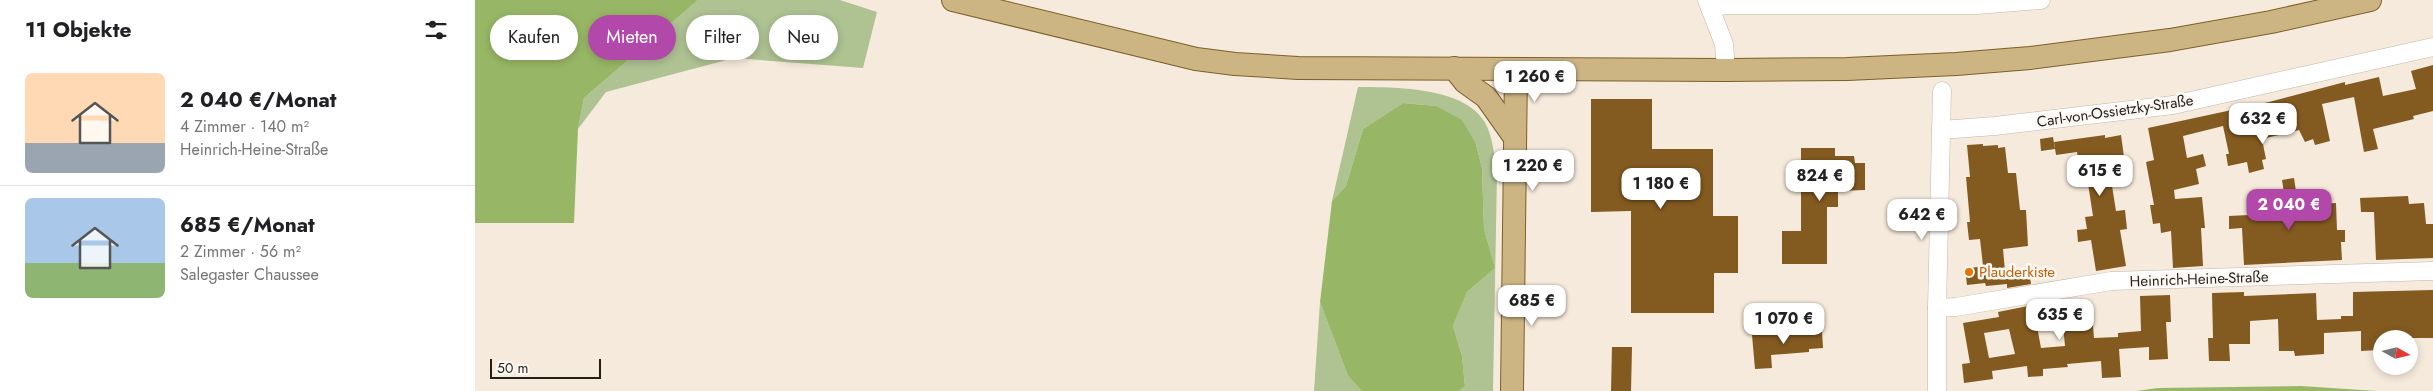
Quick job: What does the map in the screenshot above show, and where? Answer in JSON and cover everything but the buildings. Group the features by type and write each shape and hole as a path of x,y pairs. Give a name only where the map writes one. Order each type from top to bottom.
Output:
{"main road":[{"path":"953,0 1196,59 1235,64 1298,68 1726,70 1895,67 2030,58 2203,35 2371,0"},
{"path":"1454,68 1465,82 1485,97 1515,138"},
{"path":"1512,391 1516,69"}],"street":[{"path":"1726,70 1724,44 1709,4 1977,5 2041,0"},
{"name":"Carl-von-Ossietzky-Straße","path":"1941,130 2014,124 2173,105 2433,47"},
{"path":"1937,391 1942,91"},
{"name":"Heinrich-Heine-Straße","path":"1937,308 1956,307 2111,281 2433,272"}],"green space":[{"path":"475,0 698,0 676,19 676,15 588,15 588,60 628,60 584,98 578,129 574,223 475,223"},
{"path":"698,0 840,0 877,12 863,68 759,60 759,15 686,15 686,60 726,60 606,92 578,129 584,98 628,60 676,60 676,19"},
{"path":"1358,87 1408,89 1444,95 1460,101 1474,110 1487,127 1493,146 1497,173 1493,391 1459,391 1465,386 1462,356 1453,326 1467,292 1495,268 1484,229 1482,168 1476,144 1436,106 1403,103 1363,129 1346,186 1332,201"},
{"path":"1403,103 1436,106 1462,120 1476,144 1482,168 1484,229 1495,268 1467,292 1453,326 1462,356 1465,386 1459,391 1362,391 1348,376 1320,302 1332,201 1346,186 1363,129"},
{"path":"1320,302 1348,376 1362,391 1314,391"},
{"path":"2301,386 2377,391 2136,391 2158,388"}],"place":[{"name":"Plauderkiste","path":"1969,272"}]}
